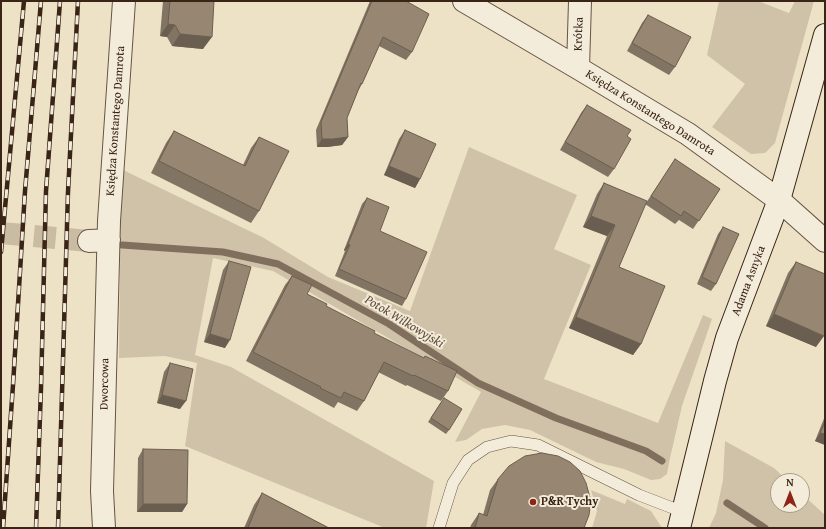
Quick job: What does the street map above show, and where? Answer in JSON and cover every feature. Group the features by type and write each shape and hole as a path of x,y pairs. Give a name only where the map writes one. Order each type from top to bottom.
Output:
{"street":[{"name":"Księdza Konstantego Damrota","path":"99,241 109,221 124,1"},
{"name":"Księdza Konstantego Damrota","path":"464,1 688,134 779,200 825,241"},
{"name":"Krótka","path":"578,68 580,1"},
{"name":"Adama Asnyka","path":"681,520 714,381 727,338 779,200 825,35"},
{"name":"Dworcowa","path":"99,241 102,491 104,528"}],"lane":[{"path":"439,528 453,483 468,460 487,448 511,441 538,445 639,495 681,520"}],"shaded area":[{"path":"719,1 758,1 789,13 795,1 814,1 775,143 765,153 751,154 712,127 745,84 707,55"},
{"path":"469,147 577,195 554,249 591,265 544,379 658,423 703,315 712,319 682,406 667,474 660,479 651,480 624,469 596,462 530,430 505,425 482,429 466,440 455,442 481,392 273,271 213,258 195,355 231,367 434,481 426,528 385,528 185,446 197,363 165,356 119,358 121,169 264,238 328,277 410,311"},
{"path":"725,441 774,468 779,473 770,473 770,513 810,513 810,501 825,515 825,528 709,528 716,513 723,480"},
{"path":"591,490 625,504 627,499 651,511 662,528 592,528 597,511"}],"building":[{"path":"170,1 214,1 212,37 180,34 175,25 168,24"},
{"path":"372,1 406,1 429,14 412,52 383,37 362,84 361,83 347,118 348,137 322,139 321,122"},
{"path":"648,15 691,37 675,67 632,43"},
{"path":"587,105 631,130 627,136 631,139 614,169 565,142"},
{"path":"405,130 436,144 420,179 389,166"},
{"path":"174,131 245,166 259,137 289,151 259,211 159,161"},
{"path":"675,159 720,189 699,221 684,211 681,216 651,196"},
{"path":"604,183 647,201 619,267 665,286 641,344 576,317 615,225 591,216"},
{"path":"367,198 389,207 380,231 427,252 406,299 339,269 350,245 348,244"},
{"path":"723,227 739,234 716,284 702,277"},
{"path":"229,261 251,267 230,340 210,334"},
{"path":"796,262 825,274 824,336 774,314"},
{"path":"292,276 312,285 307,294 327,304 326,306 375,331 374,333 424,358 425,356 457,371 448,391 384,362 364,401 344,392 341,398 253,352"},
{"path":"170,363 193,369 186,401 162,395"},
{"path":"444,398 462,409 449,430 431,418"},
{"path":"825,422 825,434 820,433"},
{"path":"143,449 188,450 187,504 143,504"},
{"name":"P&R Tychy","path":"542,453 558,456 570,462 580,471 586,483 591,501 589,515 584,528 475,528 479,513 487,516 498,479 509,466 525,456"},
{"path":"262,493 329,528 248,528"}],"waterway":[{"name":"Potok Wilkowyjski","path":"122,245 223,252 278,264 389,324 478,383 556,418 646,451 662,461"},
{"name":"Potok Wilkowyjski","path":"727,503 765,528"}],"tunnel":[{"path":"1,233 89,241"}],"railway":[{"path":"1,252 24,1"},
{"path":"3,528 25,191 41,1"},
{"path":"36,528 46,191 60,1"},
{"path":"58,528 68,192 78,1"}],"place":[{"name":"P&R Tychy","path":"533,502"}]}
